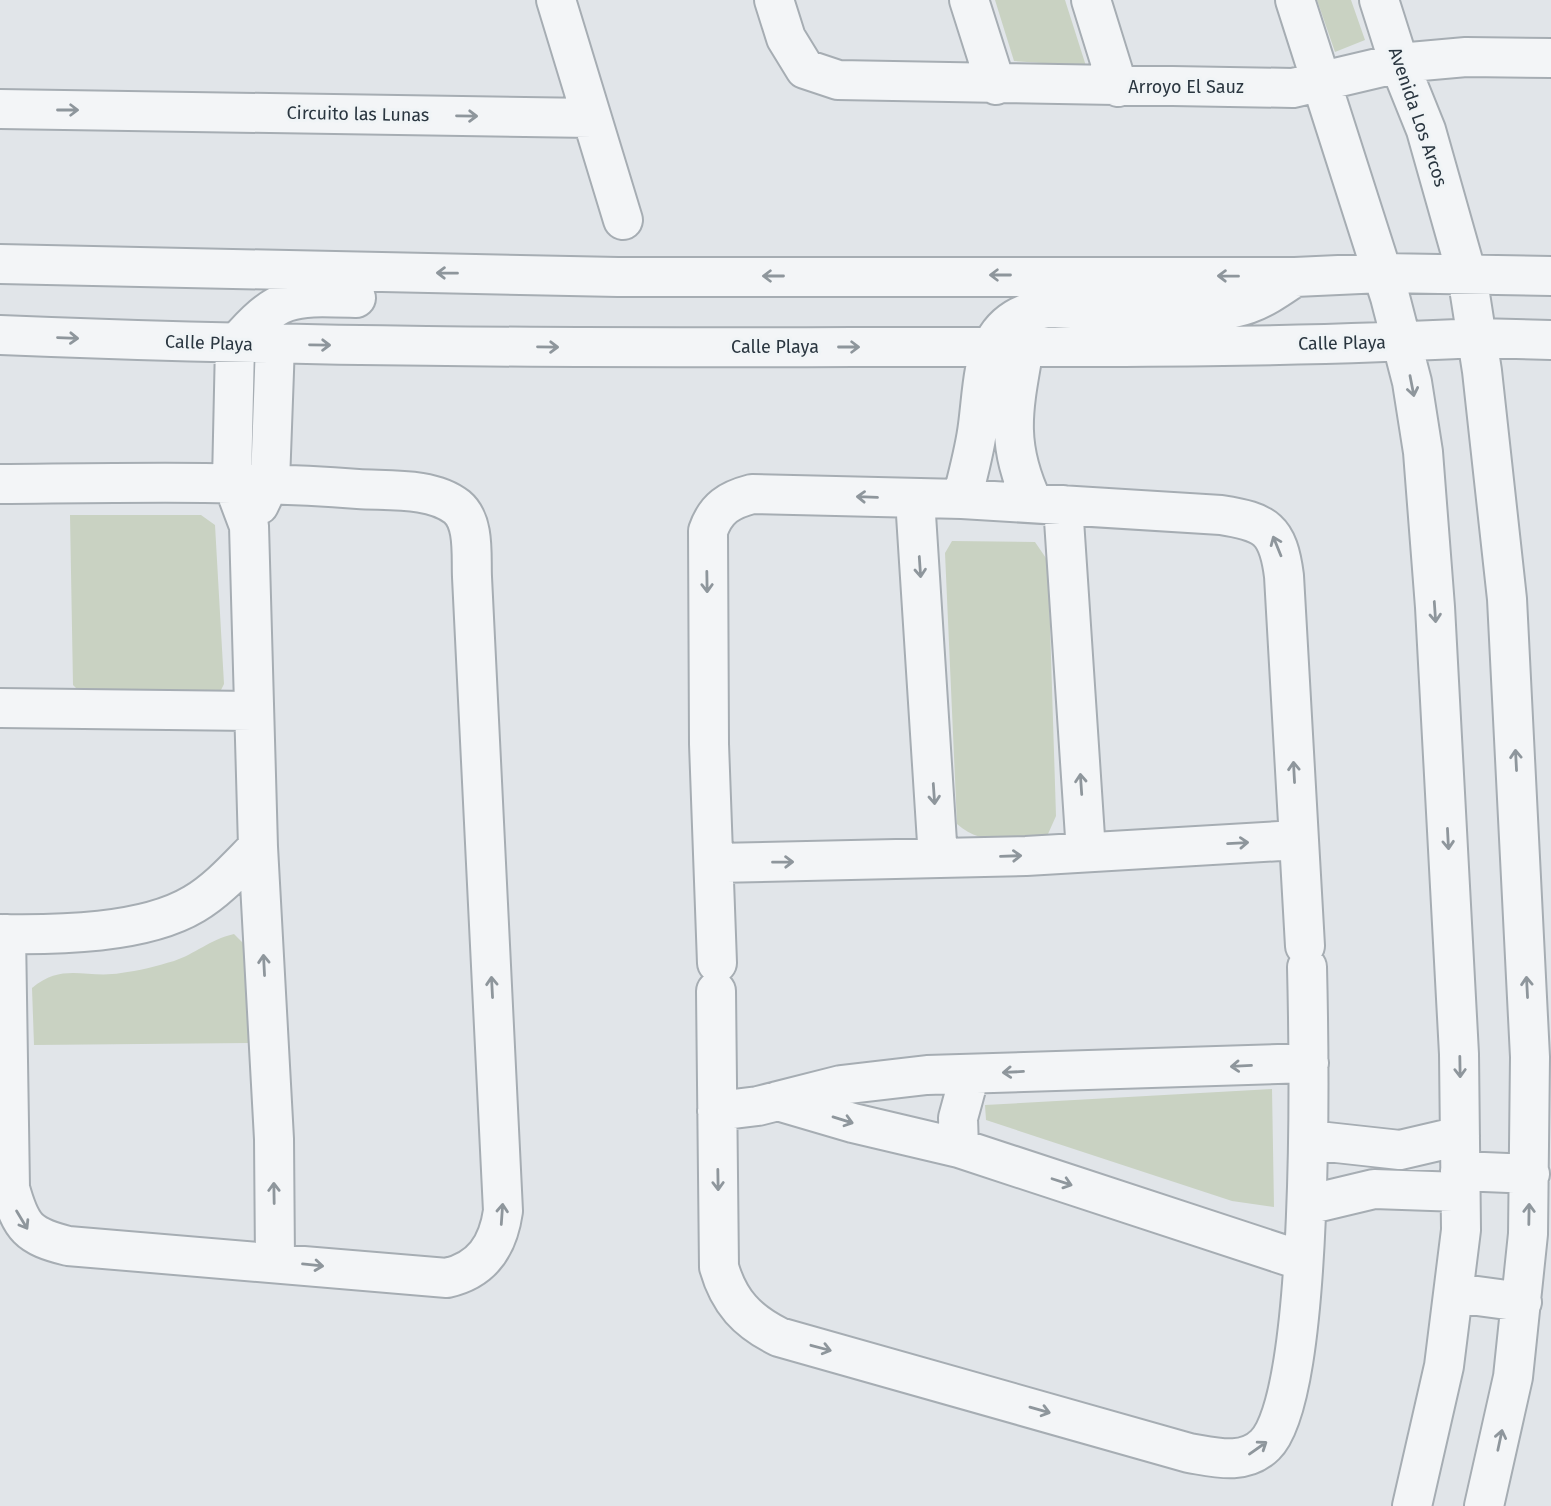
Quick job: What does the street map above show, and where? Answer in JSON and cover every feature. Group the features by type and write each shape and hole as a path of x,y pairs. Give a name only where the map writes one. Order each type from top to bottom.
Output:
{"street":[{"path":"556,0 623,220"},
{"name":"Arroyo El Sauz","path":"774,0 786,38 805,69 818,76 865,82 1293,88 1399,63 1466,57 1551,58"},
{"path":"969,0 996,85"},
{"path":"1091,0 1118,87"},
{"path":"1295,0 1402,342 1423,452 1435,607 1459,1054 1460,1166 1455,1293 1444,1366 1412,1506"},
{"name":"Avenida Los Arcos","path":"1378,0 1399,63 1426,130 1467,275 1507,599 1529,1021 1530,1174 1522,1302 1513,1377 1484,1506"},
{"name":"Circuito las Lunas","path":"0,109 592,118"},
{"path":"0,264 553,276 1295,277 1382,273 1551,276"},
{"path":"275,1261 274,1139 252,711 249,526 232,481 235,345 275,305 289,299 473,298 522,290 553,276"},
{"path":"1086,852 1048,504 1017,466 1007,348 1016,318 1030,311 1059,309 1186,312 1234,309 1270,294 1295,277"},
{"name":"Calle Playa","path":"0,335 235,345 1007,348 1402,342 1476,338 1551,340"},
{"path":"249,526 270,482 275,344"},
{"path":"962,499 975,446 982,377 1007,348"},
{"path":"0,484 270,482 423,494 455,505 465,515 470,532 503,1211 500,1229 492,1248 478,1266 456,1276 415,1277 275,1261 68,1245 38,1237 24,1227 10,1188 3,934 114,928 157,920 193,904 258,847"},
{"path":"752,494 962,499 1221,515 1258,523 1271,532 1280,549 1284,576 1297,840 1306,956 1309,1063 1307,1205 1303,1261 1284,1401 1274,1432 1265,1446 1237,1459 1189,1453 779,1337 761,1328 732,1301 719,1267 715,863 709,744 707,550 713,517 734,499 752,494"},
{"path":"915,499 938,858"},
{"path":"0,708 252,711"},
{"path":"715,863 938,858 1297,840"},
{"path":"717,1111 778,1101 841,1085 970,1074 1309,1063"},
{"path":"959,1148 958,1118 970,1074"},
{"path":"778,1101 866,1127 959,1148 1303,1261"},
{"path":"1309,1140 1400,1150 1460,1166 1530,1174"},
{"path":"1307,1205 1460,1166"},
{"path":"1455,1293 1522,1302"}],"green space":[{"path":"995,0 1065,0 1086,66 1014,61"},
{"path":"1317,0 1351,0 1365,40 1335,52"},
{"path":"70,515 201,515 215,525 224,684 218,696 81,693 73,685"},
{"path":"952,541 1035,542 1048,561 1056,816 1048,834 989,839 968,832 957,824 945,553"},
{"path":"234,934 248,948 251,986 249,1043 34,1045 32,988 43,980 65,973 108,974 148,968 182,958"},
{"path":"1272,1089 1274,1207 1232,1201 986,1120 985,1105"}]}
